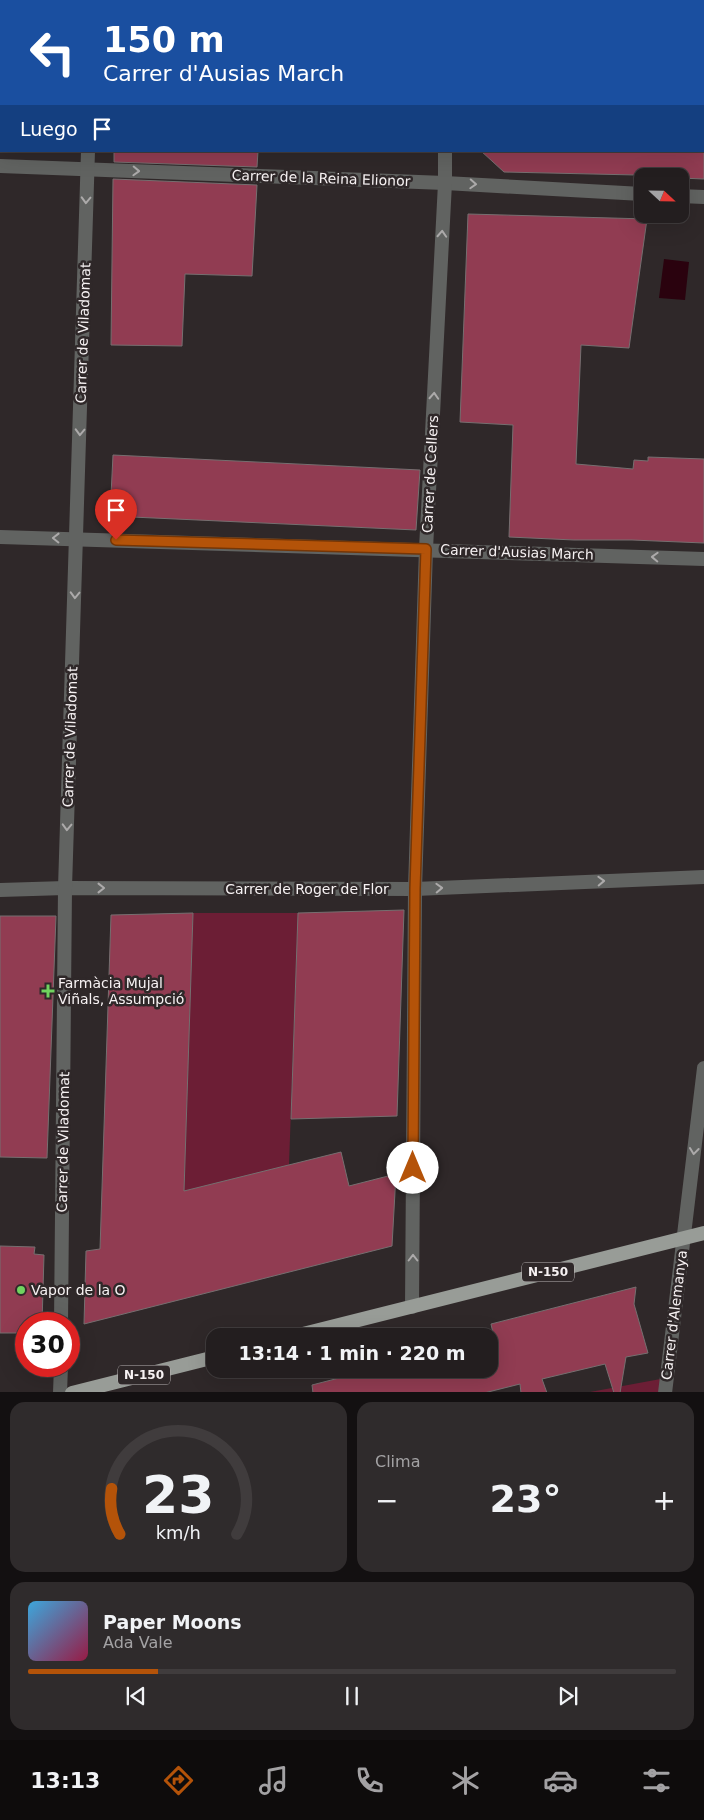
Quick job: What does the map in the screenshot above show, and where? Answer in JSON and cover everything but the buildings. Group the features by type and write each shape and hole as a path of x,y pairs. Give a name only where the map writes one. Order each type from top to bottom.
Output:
{"main road":[{"name":"N-150","path":"327,1328 704,1233"},
{"name":"N-150","path":"72,1392 206,1358"}],"street":[{"name":"Carrer de Viladomat","path":"61,1312 65,888 88,152"},
{"name":"Carrer de Cellers","path":"412,1307 415,889 426,549 445,152"},
{"name":"Carrer de la Reina Elionor","path":"0,166 444,183 634,194"},
{"path":"689,196 704,197"},
{"name":"Carrer d'Ausias March","path":"0,537 704,559"},
{"name":"Carrer de Roger de Flor","path":"0,890 65,888 415,889 704,877"},
{"name":"Carrer d'Alemanya","path":"665,1392 704,1068"},
{"path":"60,1392 61,1377"}],"shaded area":[{"path":"664,259 689,262 685,300 659,298"},
{"path":"193,913 298,913 289,1165 184,1191"},
{"path":"666,1378 665,1392 590,1392"}],"place":[{"name":"Farmàcia Mujal Viñals, Assumpció","path":"48,991"},
{"name":"Vapor de la O","path":"21,1290"}],"route":[{"path":"116,540 426,549 415,889 413,1168"}]}
